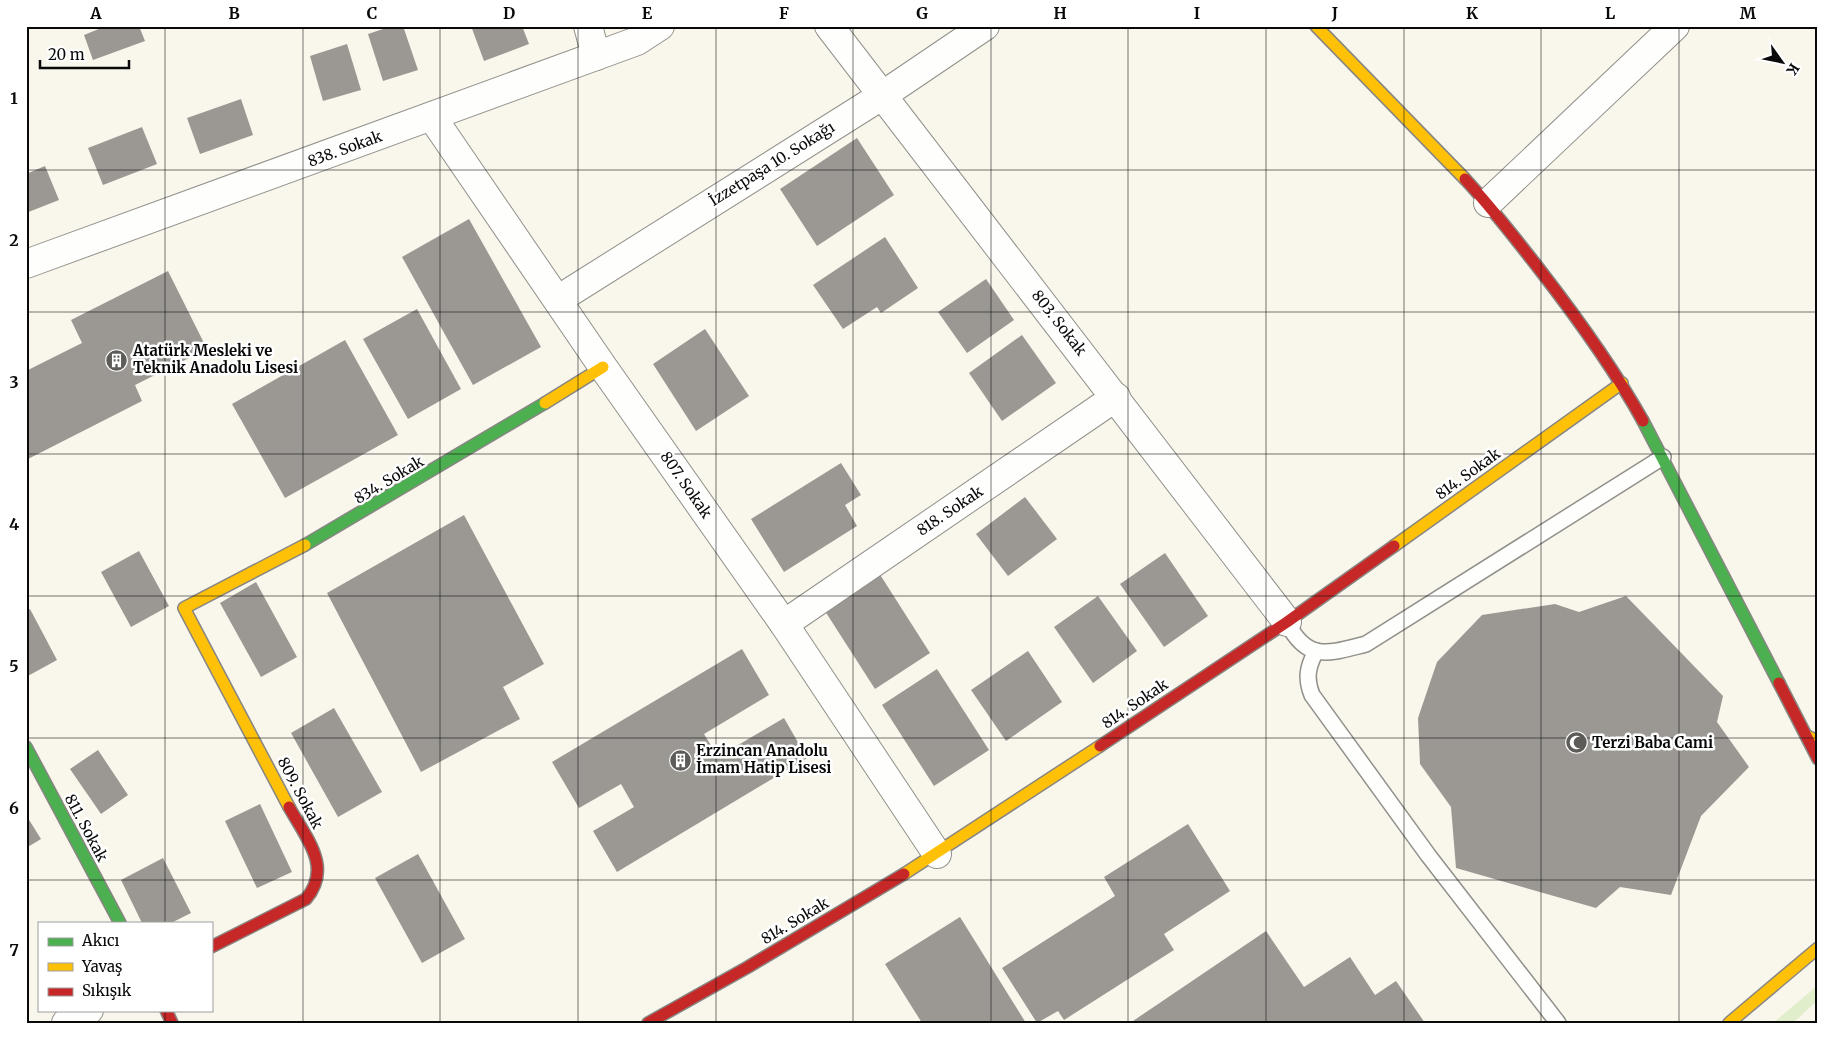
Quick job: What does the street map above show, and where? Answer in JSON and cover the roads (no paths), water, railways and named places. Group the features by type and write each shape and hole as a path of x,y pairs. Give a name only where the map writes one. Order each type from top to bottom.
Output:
{"street":[{"path":"588,26 596,56"},
{"name":"838. Sokak","path":"26,264 636,41 660,26"},
{"name":"803. Sokak","path":"829,26 1116,397 1287,622"},
{"name":"İzzetpaşa 10. Sokağı","path":"559,299 883,95 984,26"},
{"path":"1316,26 1488,203 1565,301 1622,382 1812,738 1818,759"},
{"path":"1488,203 1675,26"},
{"name":"807. Sokak","path":"432,117 559,299 603,367 784,624 937,854"},
{"name":"834. Sokak","path":"184,608 326,534 603,367"},
{"name":"814. Sokak","path":"648,1023 748,967 937,854 1287,622 1622,382"},
{"name":"818. Sokak","path":"784,624 1116,397"},
{"name":"809. Sokak","path":"184,608 316,856 320,872 317,886 306,899 212,946"},
{"name":"811. Sokak","path":"26,747 119,922"},
{"path":"1729,1023 1818,948"},
{"path":"66,1023 85,1012"}],"lane":[{"path":"1287,622 1299,640 1316,651 1327,654 1366,644 1663,457"},
{"path":"1316,651 1308,667 1308,685 1312,695 1428,856 1558,1023"}],"place":[{"name":"Atatürk Mesleki ve Teknik Anadolu Lisesi","path":"117,360"},
{"name":"Terzi Baba Cami","path":"1576,743"},
{"name":"Erzincan Anadolu İmam Hatip Lisesi","path":"680,760"}]}
